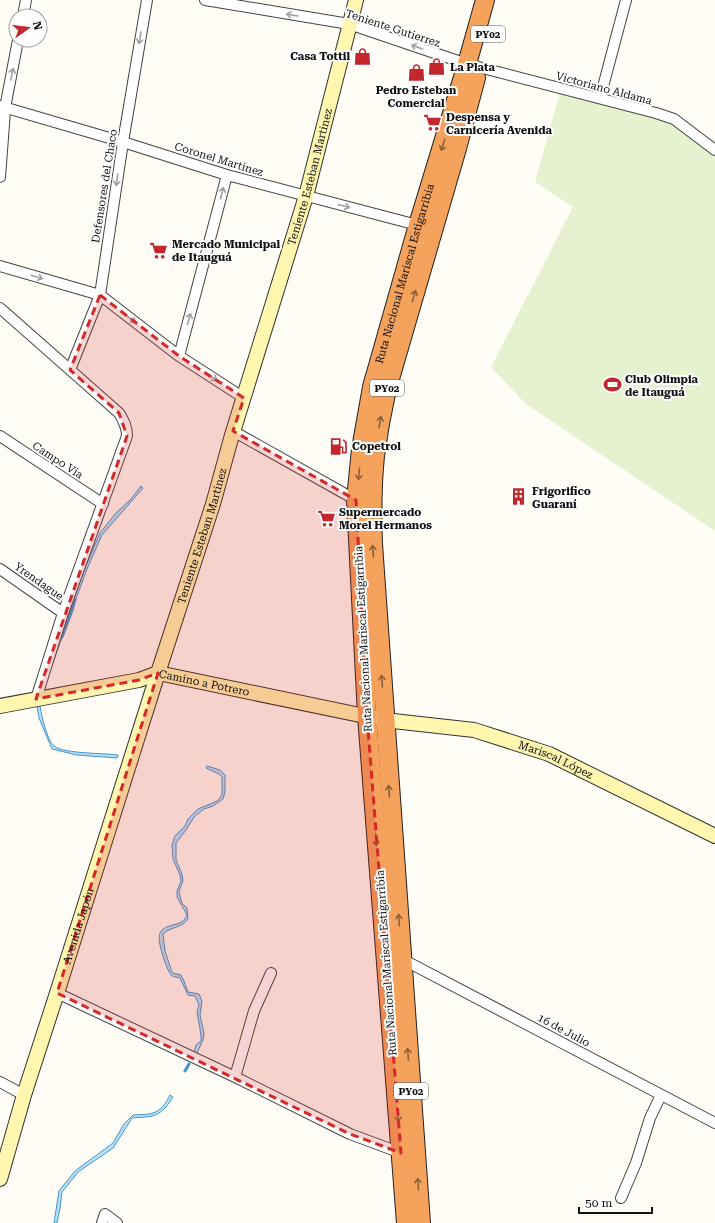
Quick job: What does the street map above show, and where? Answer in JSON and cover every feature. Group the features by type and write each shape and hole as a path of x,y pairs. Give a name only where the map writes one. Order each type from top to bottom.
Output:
{"highway":[{"name":"Ruta Nacional Mariscal Estigarribia","path":"473,66 485,0"},
{"name":"Ruta Nacional Mariscal Estigarribia","path":"421,1223 402,959 376,718 356,500 361,449 372,387 426,227 473,66 497,0"},
{"name":"Ruta Nacional Mariscal Estigarribia","path":"406,1223 376,718 372,499 375,456 380,422 426,227"}],"street":[{"name":"Defensores del Chaco","path":"70,370 100,295 123,142 147,0"},
{"name":"Teniente Gutierrez","path":"205,0 349,24 473,66"},
{"name":"Teniente Esteban Martinez","path":"158,673 213,504 306,196 356,0"},
{"path":"600,98 626,0"},
{"path":"0,119 16,48"},
{"name":"Victoriano Aldama","path":"473,66 600,98 674,119 715,150"},
{"name":"Coronel Martinez","path":"3,107 123,142 227,175 426,227"},
{"path":"0,177 3,107"},
{"path":"179,356 227,175"},
{"path":"0,266 100,295 179,356 244,398"},
{"path":"0,308 119,413 127,430 127,436 63,613 36,699"},
{"path":"234,431 356,500"},
{"name":"Campo Via","path":"0,436 103,504"},
{"name":"Yrendague","path":"0,569 63,613"},
{"name":"Camino a Potrero","path":"0,706 139,680 158,673 376,718"},
{"name":"Avenida Japón","path":"0,1179 24,1095 158,673"},
{"name":"Mariscal López","path":"376,718 474,730 509,740 549,754 715,836"},
{"name":"16 de Julio","path":"402,959 715,1123"},
{"path":"235,1077 254,1011 271,973"},
{"path":"57,993 235,1077 350,1134 401,1153"},
{"path":"0,1082 24,1095"},
{"path":"621,1198 638,1157 650,1118 661,1095"},
{"path":"103,1218 117,1223"}],"highlighted area":[{"path":"100,295 179,356 244,398 233,431 356,500 367,716 401,1153 350,1134 57,993 158,673 139,680 36,699 127,436 119,413 70,370"}],"green space":[{"name":"Club Olimpia de Itauguá","path":"560,92 676,123 715,152 715,531 526,404 491,367 573,207 535,182"}],"water":[{"path":"141,486 143,488 102,535 87,569 48,676 47,675 85,568 100,533"},
{"path":"40,705 47,733 51,743 54,746 59,749 75,752 118,755 117,758 77,755 52,749 39,718 37,706"},
{"path":"207,766 220,770 225,775 225,792 223,799 213,806 204,809 194,817 176,843 176,860 182,874 183,881 179,891 182,903 187,908 188,919 183,924 163,934 165,951 172,972 181,975 188,992 199,994 202,1001 200,1015 204,1033 203,1040 197,1053 194,1052 196,1045 201,1041 197,1012 199,1005 195,996 188,995 180,978 172,976 169,972 162,955 159,937 162,930 166,927 182,922 187,915 177,897 177,891 181,881 173,859 172,845 175,836 198,809 217,801 222,794 222,777 206,768"},
{"path":"170,1095 173,1097 162,1111 150,1117 132,1118 113,1148 78,1172 62,1192 57,1223 54,1223 59,1191 75,1171 113,1143 124,1124 133,1115 151,1114 159,1110"}],"waterway":[{"path":"71,613 75,600"},
{"path":"62,637 71,613"},
{"path":"185,1071 189,1064"}],"place":[{"name":"Casa Tottil","path":"363,56"},
{"name":"La Plata","path":"437,67"},
{"name":"Pedro Esteban Comercial","path":"416,72"},
{"name":"Despensa y Carnicería Avenida","path":"433,123"},
{"name":"Mercado Municipal de Itauguá","path":"159,250"},
{"name":"Club Olimpia de Itauguá","path":"612,385"},
{"name":"Copetrol","path":"339,446"},
{"name":"Frigorifico Guaraní","path":"519,497"},
{"name":"Supermercado Morel Hermanos","path":"326,518"}]}
